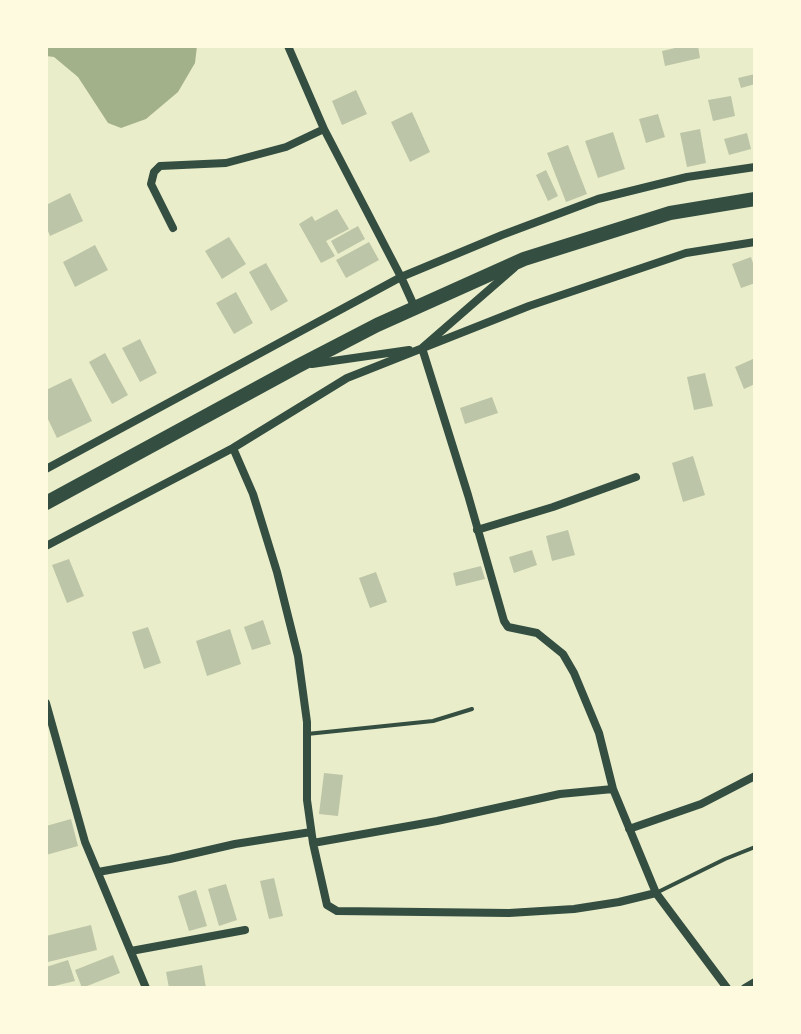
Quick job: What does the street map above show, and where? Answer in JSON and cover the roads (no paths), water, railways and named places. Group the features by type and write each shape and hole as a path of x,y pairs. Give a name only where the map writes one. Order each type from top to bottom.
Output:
{"main road":[{"path":"46,503 298,366 524,259 670,213 755,199"}],"street":[{"path":"288,46 324,129 415,308"},
{"path":"173,228 151,184 154,172 160,166 226,163 286,147 324,129"},
{"path":"46,469 401,277 598,199 687,177 755,167"},
{"path":"46,546 233,448 347,378 529,306 686,253 755,242"},
{"path":"298,366 422,348 524,259"},
{"path":"422,348 504,621 508,627 537,633 563,654 599,733 613,789 656,893 726,988"},
{"path":"233,448 253,494 298,656 307,722 307,800 327,905 337,911 509,913 589,907 656,893"},
{"path":"477,530 636,477"},
{"path":"46,703 85,842 146,988"},
{"path":"629,829 701,804 755,776"},
{"path":"313,843 437,821 560,794 613,789"},
{"path":"98,872 311,832"},
{"path":"131,951 245,930"},
{"path":"745,988 755,982"},
{"path":"720,988 726,988"}],"lane":[{"path":"307,734 433,721 472,709"},
{"path":"656,893 755,847"}]}
